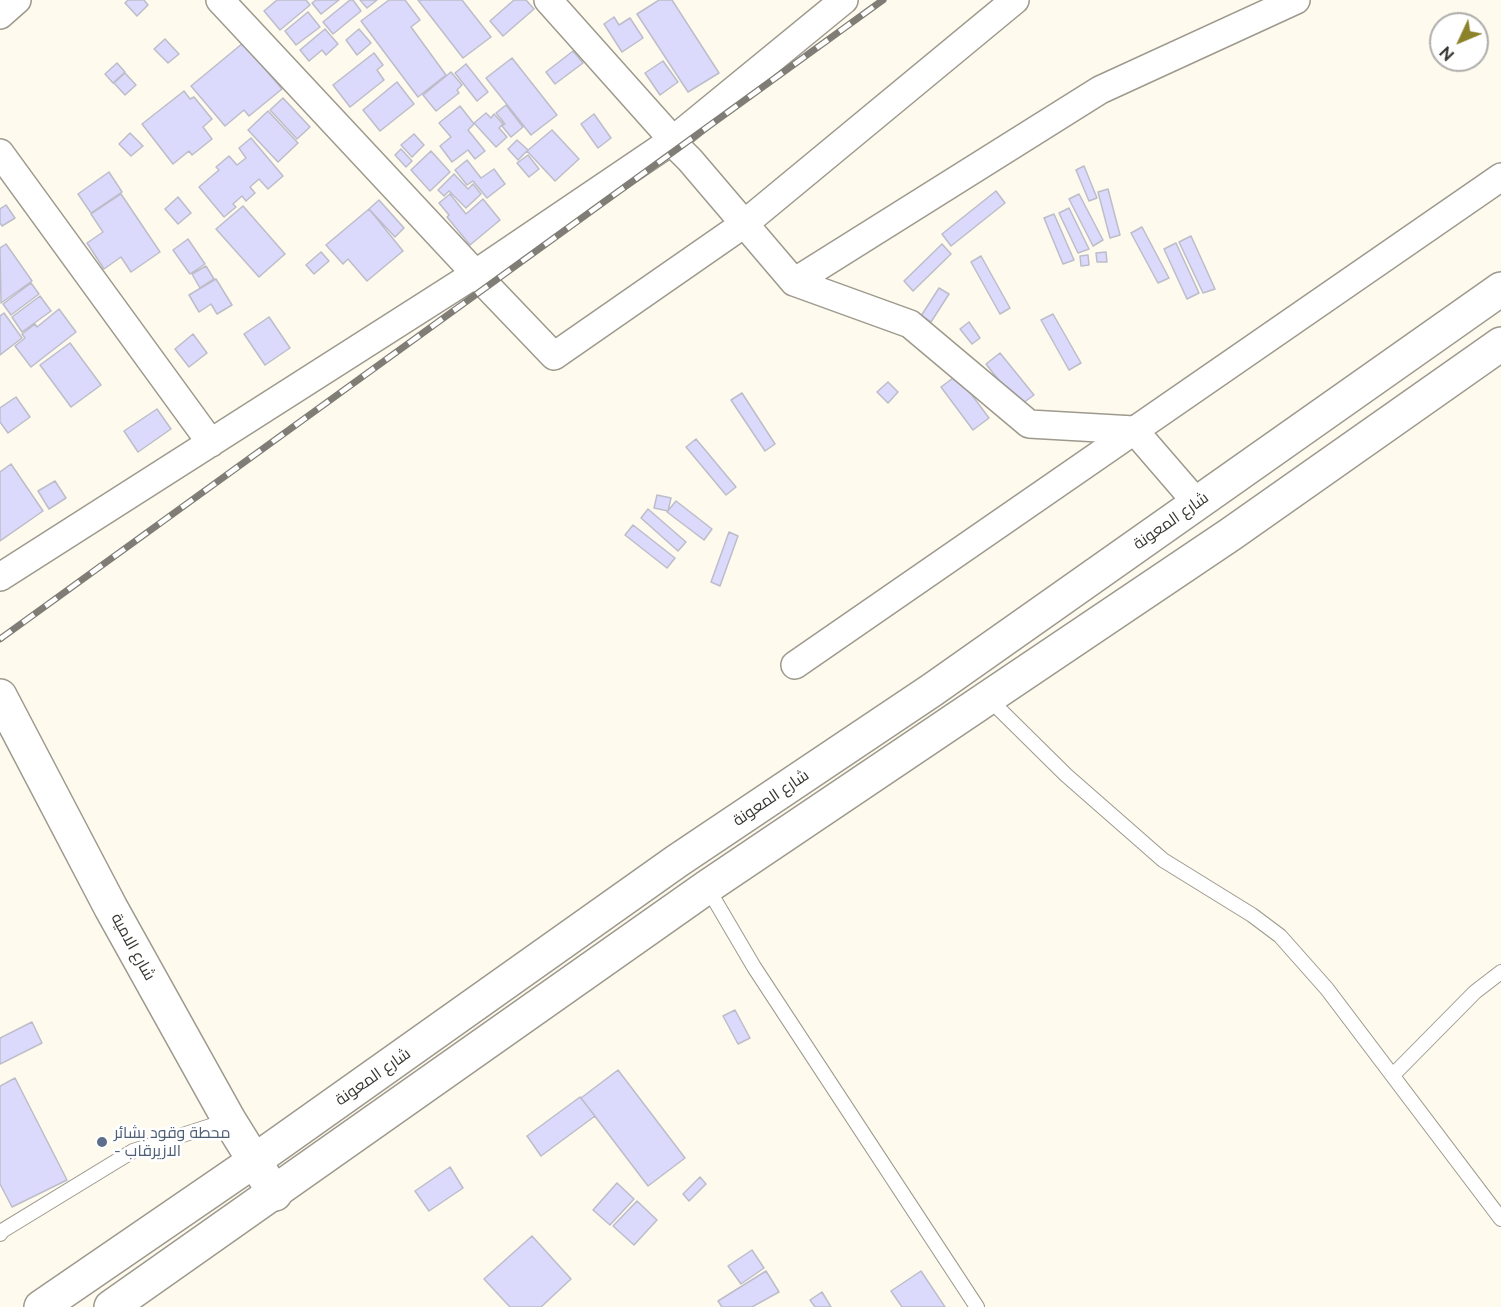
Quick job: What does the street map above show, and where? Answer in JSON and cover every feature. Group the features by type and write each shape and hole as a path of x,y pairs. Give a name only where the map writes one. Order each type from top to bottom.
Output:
{"main road":[{"name":"شارع المعونة","path":"41,1307 254,1161 677,861 932,690 1501,290"},
{"path":"127,1303 275,1194 707,888 1231,534 1501,344"},
{"name":"شارع الامية","path":"0,696 111,908 229,1120 275,1194"}],"street":[{"path":"0,15 17,0"},
{"path":"220,0 554,356 744,224 1015,0"},
{"path":"548,0 674,140 678,148 794,282 910,324 1029,424 1134,430 1197,503"},
{"path":"0,577 475,274 674,140 844,0"},
{"path":"794,282 1100,90 1296,0"},
{"path":"0,153 211,443"},
{"path":"795,665 1501,177"}],"lane":[{"path":"988,698 1066,775 1163,860 1252,915 1280,936 1327,989 1501,1219"},
{"path":"707,888 754,967 977,1307"},
{"path":"1393,1075 1475,992 1501,972"},
{"path":"0,1234 133,1151 229,1120"}],"building":[{"path":"128,0 144,0 148,5 137,16 125,3"},
{"path":"277,0 306,0 310,5 280,30 264,11"},
{"path":"316,0 339,0 321,14 312,3"},
{"path":"353,0 361,11 333,34 323,22"},
{"path":"360,0 377,0 367,8"},
{"path":"389,0 405,0 420,20 411,27 446,75 418,97 361,21"},
{"path":"418,0 462,0 491,37 463,58"},
{"path":"514,0 526,0 534,9 503,36 490,21"},
{"path":"659,0 672,0 719,73 688,92 637,14"},
{"path":"308,12 320,27 296,45 285,31"},
{"path":"614,17 619,25 630,18 643,38 622,52 604,24"},
{"path":"325,29 338,44 326,55 322,50 309,61 300,50"},
{"path":"359,29 371,43 357,55 346,40"},
{"path":"165,39 179,54 168,63 154,49"},
{"path":"243,43 282,89 249,116 244,110 225,126 191,86"},
{"path":"573,51 583,63 555,84 546,72"},
{"path":"374,53 383,65 377,70 384,80 350,107 333,85"},
{"path":"512,58 557,115 531,135 486,78"},
{"path":"663,61 678,82 660,95 645,73"},
{"path":"117,63 125,72 113,83 105,74"},
{"path":"466,64 488,92 477,101 455,73"},
{"path":"451,72 462,85 457,90 459,93 436,111 423,95"},
{"path":"125,73 136,85 125,95 114,83"},
{"path":"397,82 414,104 380,131 363,110"},
{"path":"184,91 190,99 194,97 212,119 203,127 212,139 192,155 189,151 173,164 142,124"},
{"path":"283,98 310,127 297,139 270,110"},
{"path":"506,105 523,127 511,137 502,126 505,124 496,113"},
{"path":"460,106 474,124 468,130 485,151 475,159 468,150 452,162 440,146 451,137 439,123"},
{"path":"268,111 298,143 278,162 248,130"},
{"path":"486,113 491,118 494,114 503,124 499,128 507,137 496,147 474,123"},
{"path":"594,114 611,138 598,148 581,124"},
{"path":"552,130 579,159 555,181 527,151"},
{"path":"130,133 143,146 131,156 119,144"},
{"path":"414,134 424,145 412,157 401,145"},
{"path":"251,138 283,176 268,189 259,179 250,187 255,193 246,201 242,196 233,204 236,207 224,217 199,187 219,170 216,167 229,156 237,165 246,158 239,148"},
{"path":"517,140 528,150 518,160 508,149"},
{"path":"401,149 412,161 406,167 395,155"},
{"path":"431,151 450,172 430,191 411,170"},
{"path":"528,155 539,169 529,177 517,163"},
{"path":"467,160 481,178 494,169 505,184 487,198 473,181 467,185 455,170"},
{"path":"1084,166 1097,198 1089,201 1076,170"},
{"path":"109,172 122,192 91,213 78,194"},
{"path":"454,174 468,189 473,184 481,194 466,208 449,191 444,196 438,190"},
{"path":"1108,189 1120,235 1110,238 1098,192"},
{"path":"996,191 1005,203 951,246 942,234"},
{"path":"121,194 160,252 131,272 121,257 104,269 87,243 103,232 91,214"},
{"path":"450,194 466,214 483,199 500,220 470,245 447,217 449,215 439,203"},
{"path":"1079,194 1103,240 1093,246 1069,199"},
{"path":"178,197 191,213 178,224 165,209"},
{"path":"379,200 404,228 395,237 369,209"},
{"path":"6,205 15,218 2,226 0,209"},
{"path":"243,206 285,254 259,277 216,229"},
{"path":"1069,208 1089,249 1078,253 1059,213"},
{"path":"369,209 403,251 367,281 348,259 343,264 326,245"},
{"path":"1054,214 1074,260 1063,264 1044,218"},
{"path":"1142,227 1169,278 1158,283 1131,233"},
{"path":"1191,236 1215,289 1203,293 1179,242"},
{"path":"188,239 205,264 190,274 173,250"},
{"path":"1176,243 1199,293 1187,299 1164,249"},
{"path":"6,244 32,281 1,303 0,248"},
{"path":"942,244 951,254 913,291 904,281"},
{"path":"321,252 329,261 314,274 306,265"},
{"path":"1106,252 1107,262 1097,262 1096,253"},
{"path":"1088,255 1089,265 1081,266 1080,256"},
{"path":"981,256 1010,308 1000,314 971,262"},
{"path":"206,266 214,279 200,288 192,274"},
{"path":"216,279 232,305 217,314 211,304 199,312 189,295"},
{"path":"31,283 39,294 11,315 3,304"},
{"path":"939,288 949,294 931,322 921,316"},
{"path":"40,296 51,311 22,332 12,317"},
{"path":"59,309 76,332 31,367 15,346 25,338 22,334 35,324 37,327"},
{"path":"4,313 22,338 0,355 0,316"},
{"path":"1053,314 1081,363 1069,370 1041,320"},
{"path":"269,317 290,348 265,365 244,334"},
{"path":"969,322 980,338 972,344 960,329"},
{"path":"193,334 207,353 189,367 175,349"},
{"path":"70,343 101,385 71,407 40,365"},
{"path":"1000,353 1034,395 1019,406 986,364"},
{"path":"957,375 989,418 973,430 941,387"},
{"path":"888,382 898,392 888,403 877,392"},
{"path":"742,393 775,444 765,451 731,400"},
{"path":"16,397 30,417 8,433 0,422 0,408"},
{"path":"157,409 171,429 138,452 124,431"},
{"path":"696,439 736,487 726,495 686,447"},
{"path":"11,464 43,511 0,541 0,472"},
{"path":"55,481 66,498 49,509 38,491"},
{"path":"657,495 671,498 668,511 654,508"},
{"path":"676,501 712,529 704,540 667,512"},
{"path":"648,509 686,542 678,551 641,518"},
{"path":"633,525 675,558 667,568 625,535"},
{"path":"729,532 738,536 720,586 711,582"},
{"path":"735,1010 750,1038 738,1044 723,1016"},
{"path":"32,1022 42,1043 0,1064 0,1038"},
{"path":"618,1070 685,1158 648,1186 581,1098"},
{"path":"15,1078 67,1180 12,1207 0,1184 0,1086"},
{"path":"580,1097 595,1116 541,1156 527,1136"},
{"path":"450,1167 463,1188 429,1211 415,1191"},
{"path":"700,1177 706,1184 689,1201 683,1194"},
{"path":"617,1183 634,1199 610,1225 593,1210"},
{"path":"637,1201 657,1220 634,1245 613,1226"},
{"path":"532,1236 571,1279 541,1307 510,1307 484,1279"},
{"path":"752,1250 764,1268 741,1284 728,1266"},
{"path":"766,1271 779,1292 752,1307 722,1307 718,1301"},
{"path":"921,1271 945,1307 902,1307 891,1291"},
{"path":"822,1292 831,1307 815,1307 810,1300"}],"railway":[{"path":"0,639 883,0"}],"place":[{"name":"محطة وقود بشائر - الازيرقاب","path":"102,1142"}]}
